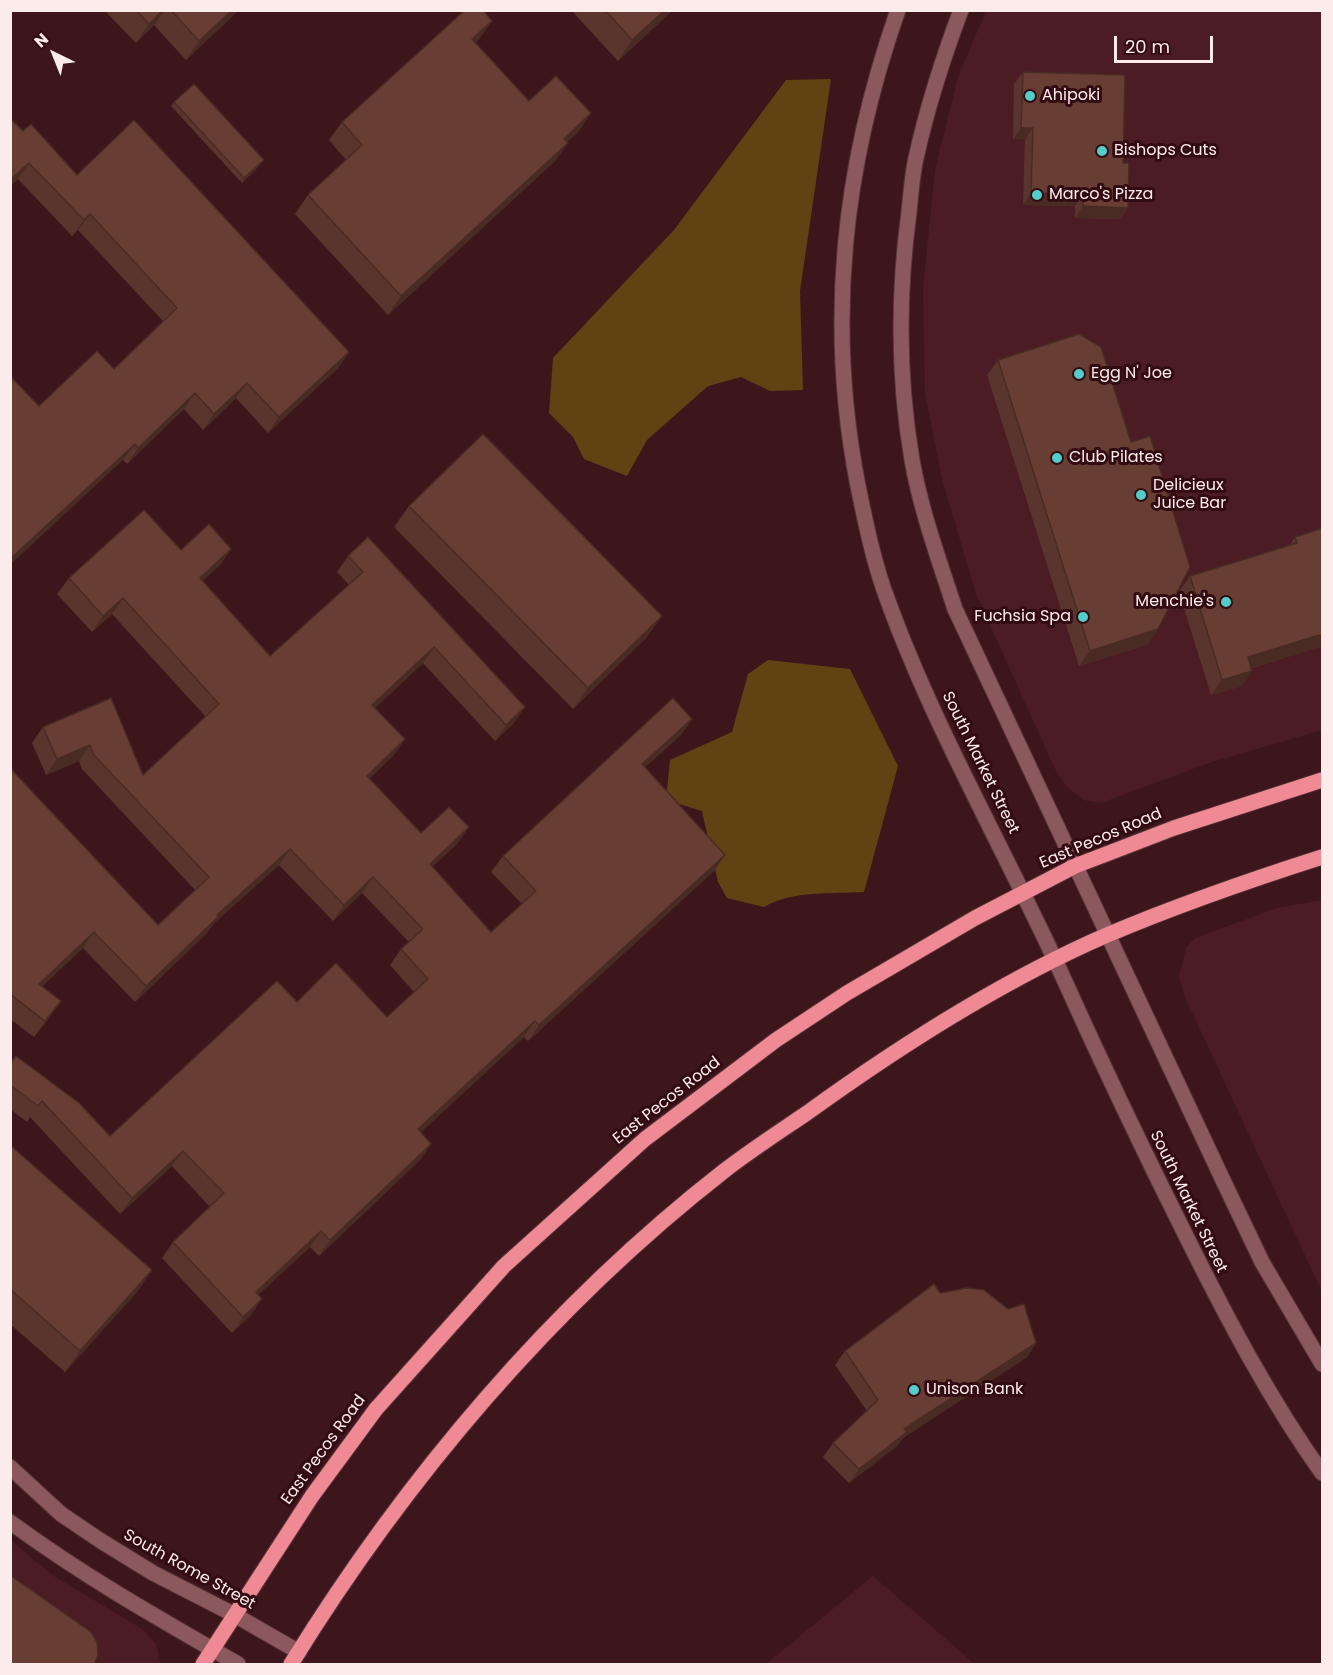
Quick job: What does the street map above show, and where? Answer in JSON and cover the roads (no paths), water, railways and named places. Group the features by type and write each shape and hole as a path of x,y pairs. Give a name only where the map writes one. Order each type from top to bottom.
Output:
{"main road":[{"name":"East Pecos Road","path":"202,1665 233,1614 312,1496 376,1409 504,1266 575,1200 645,1140 776,1040 917,952 1023,893 1075,866 1174,828 1323,780"},
{"path":"295,1658 395,1512 453,1438 523,1358 654,1230 727,1169 856,1077 940,1022 1055,960 1107,935 1233,885 1323,857"}],"street":[{"name":"South Market Street","path":"898,10 880,62 860,138 848,207 842,283 845,402 867,529 888,600 949,743 1055,960 1141,1149 1225,1317 1323,1473"},
{"path":"961,10 932,98 914,170 904,250 900,327 908,428 912,462 930,532 955,609 1107,935 1262,1262 1323,1364"},
{"name":"South Rome Street","path":"10,1467 61,1514 101,1541 153,1573 233,1614 295,1658"},
{"path":"10,1522 62,1560 118,1596 237,1665"}],"place":[{"name":"Ahipoki","path":"1030,96"},
{"name":"Bishops Cuts","path":"1102,151"},
{"name":"Marco's Pizza","path":"1037,195"},
{"name":"Egg N' Joe","path":"1079,374"},
{"name":"Club Pilates","path":"1057,458"},
{"name":"Delicieux Juice Bar","path":"1141,495"},
{"name":"Menchie's","path":"1226,602"},
{"name":"Fuchsia Spa","path":"1083,617"},
{"name":"Unison Bank","path":"914,1390"}]}
